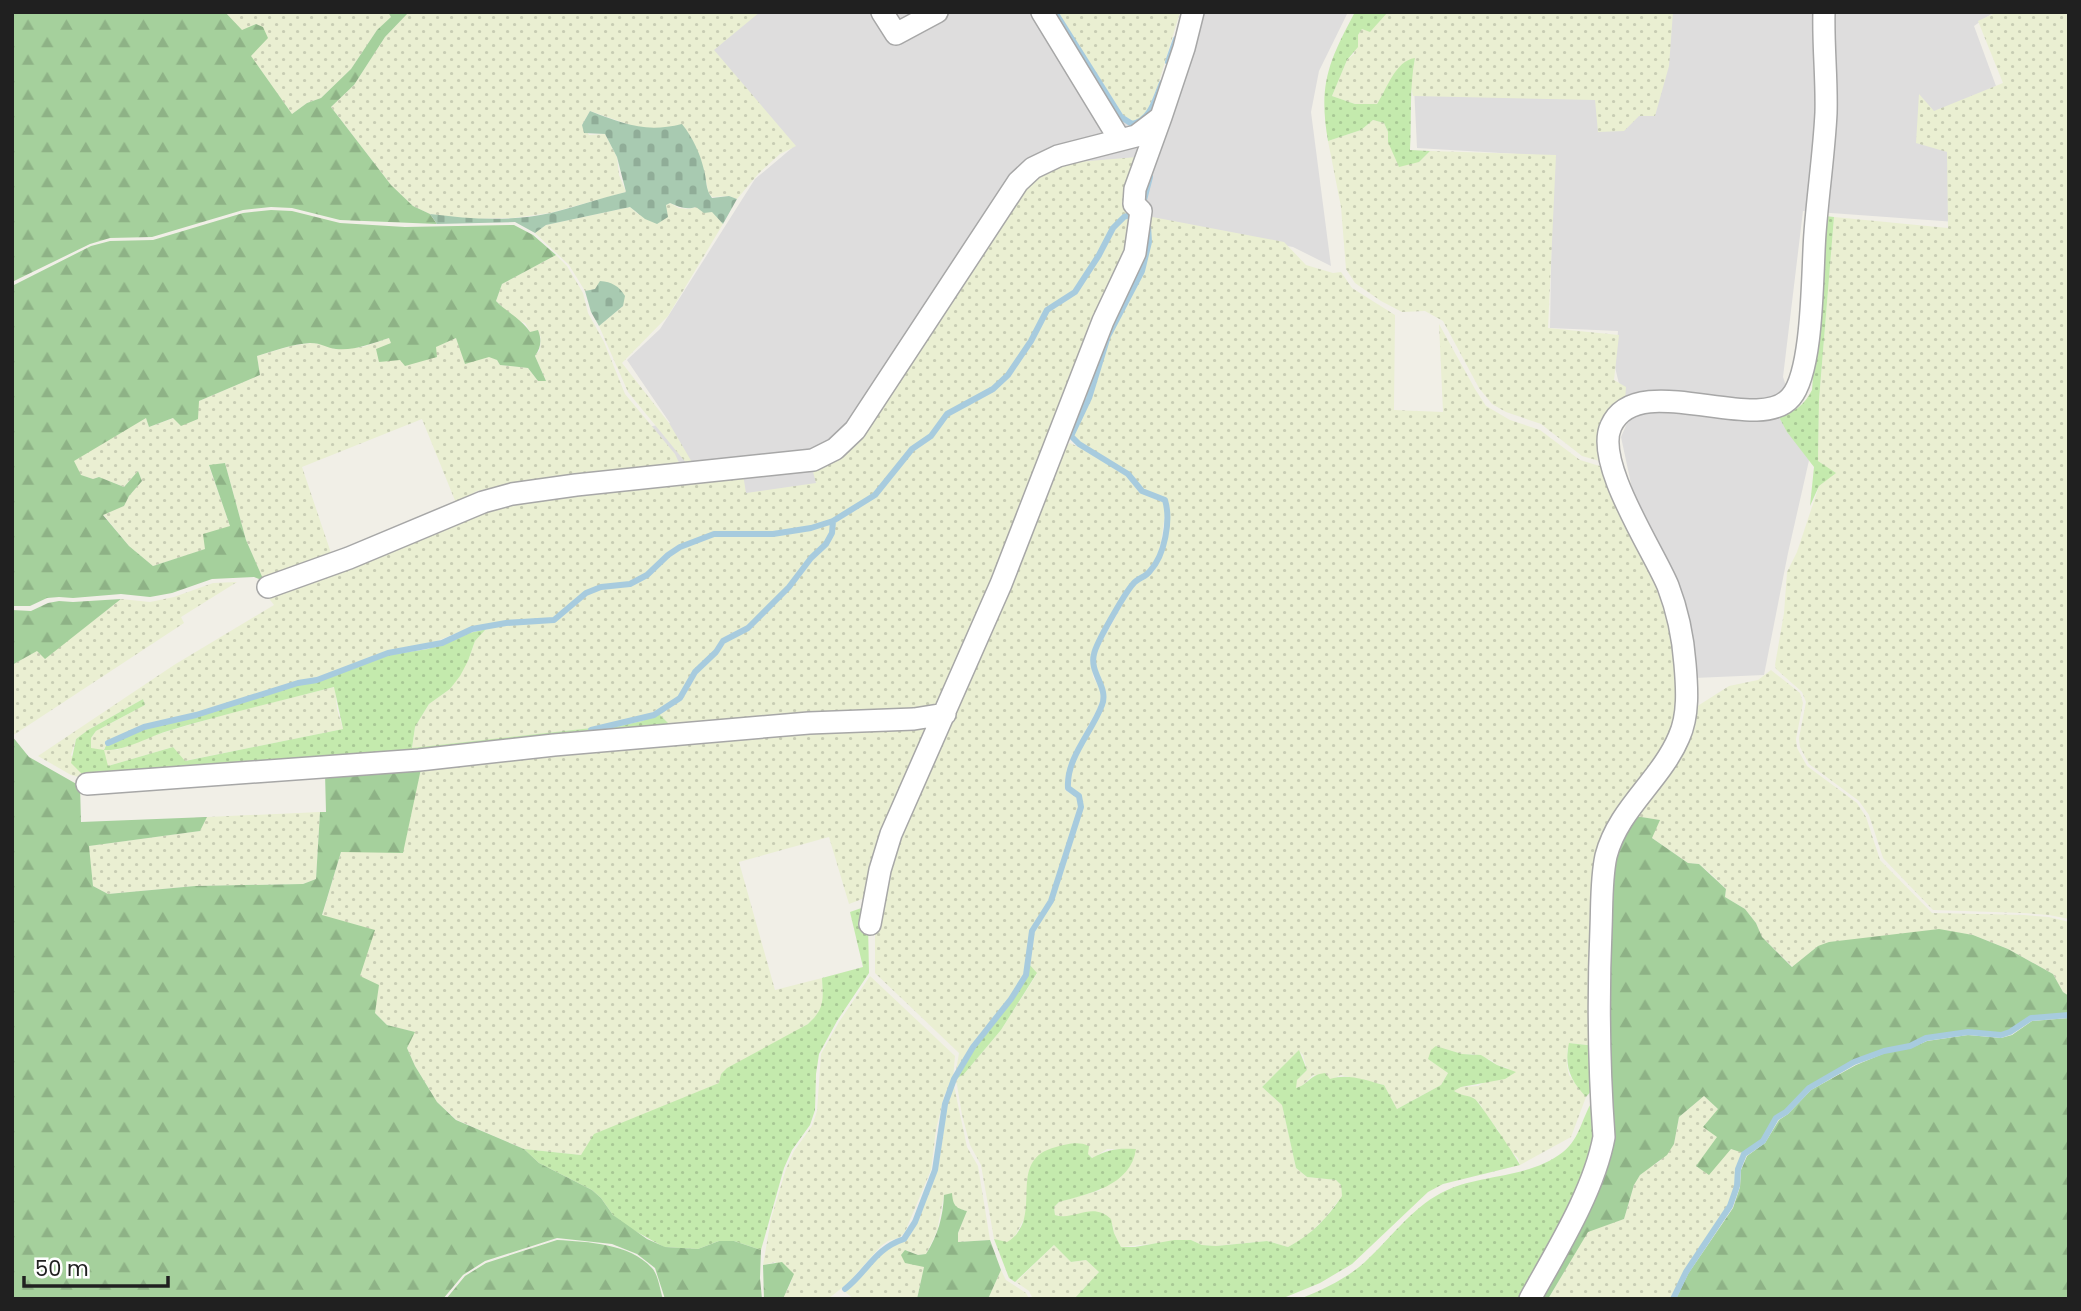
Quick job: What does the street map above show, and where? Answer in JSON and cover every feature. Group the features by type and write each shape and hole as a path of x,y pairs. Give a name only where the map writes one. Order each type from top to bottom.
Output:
{"street":[{"path":"882,12 896,34 937,12"},
{"path":"1042,12 1120,140"},
{"path":"870,924 878,879 891,834 1006,572 1103,321 1135,253 1141,211 1135,204 1135,189 1184,48 1193,12"},
{"path":"1530,1299 1585,1194 1599,1161 1604,1137 1600,967 1606,858 1616,829 1667,759 1681,735 1686,704 1682,628 1668,586 1610,464 1608,440 1611,425 1622,411 1635,403 1656,401 1772,409 1791,398 1800,381 1810,324 1814,236 1826,112 1824,12"},
{"path":"268,587 349,558 483,502 512,494 813,460 835,449 855,430 1018,182 1033,168 1058,156 1136,136 1161,117"},
{"path":"87,784 419,760 554,744 809,723 914,719 945,714"}],"shaded area":[{"path":"734,12 1033,12 1098,112 1164,134 1200,12 1348,12 1319,71 1311,112 1331,266 1293,247 1140,217 1151,149 820,469 827,522 748,531 615,493 612,433 670,423 627,360 660,329 755,179 792,148 705,49"},
{"path":"1672,12 1994,12 1974,26 1996,86 1949,109 1956,222 1803,211 1783,377 1810,456 1764,675 1694,678 1663,556 1633,493 1621,437 1628,421 1615,367 1618,331 1550,328 1553,156 1417,148 1414,86"}],"green space":[{"path":"12,12 225,12 242,30 256,24 263,27 268,38 251,56 292,114 307,103 321,98 351,69 377,30 391,17 388,12 409,12 385,37 354,85 331,107 391,185 413,206 430,214 437,224 340,220 292,208 243,210 152,237 110,238 90,244 12,282"},
{"path":"225,12 388,12 392,17 377,30 351,69 321,98 307,103 292,114 250,56 256,24 242,31"},
{"path":"409,12 760,12 714,50 796,146 780,154 737,199 729,196 712,197 708,192 704,170 682,125 642,129 590,111 582,125 589,135 605,134 617,157 619,175 626,192 550,213 513,218 465,219 430,214 413,206 391,185 331,107 354,85 385,37"},
{"path":"1058,12 1180,12 1158,85 1146,114 1139,120 1132,121 1123,115"},
{"path":"1355,12 1388,12 1370,32 1362,29 1358,35 1358,47 1347,60 1332,96 1355,104 1377,104 1392,76 1402,64 1415,58 1411,92 1410,150 1430,151 1419,162 1399,167 1388,142 1384,123 1373,120 1361,130 1328,141 1324,104 1328,73 1338,45"},
{"path":"1388,12 1673,12 1669,66 1655,116 1639,116 1624,131 1598,132 1595,100 1413,96 1410,83 1415,59 1395,73 1377,104 1355,104 1332,96 1347,60 1354,54 1362,29 1370,31"},
{"path":"1997,12 2069,12 2069,919 2024,913 1933,910 1883,858 1869,815 1859,801 1809,764 1800,747 1799,738 1806,702 1802,692 1776,669 1775,665 1784,613 1787,572 1797,552 1819,486 1835,473 1818,461 1819,400 1834,217 1948,228 1947,152 1916,143 1919,94 1934,111 2003,83 1978,21"},
{"path":"590,111 624,123 646,127 682,124 698,152 712,198 729,196 737,199 723,224 712,212 704,213 696,207 686,208 670,203 666,205 668,217 657,224 645,219 630,207 546,225 535,233 515,222 437,224 430,214 521,218 551,213 626,192 617,157 605,134 584,133 582,125"},
{"path":"1373,120 1384,123 1388,142 1419,162 1430,151 1556,155 1548,328 1619,335 1614,380 1626,387 1625,401 1603,462 1582,456 1541,424 1506,412 1492,404 1479,388 1443,321 1425,311 1402,312 1355,283 1346,269 1341,207 1328,141 1361,130"},
{"path":"1137,157 1130,212 1111,227 1098,254 1073,290 1046,309 1007,375 992,388 946,413 930,434 911,448 874,494 832,520 773,532 713,533 679,545 666,553 646,574 630,582 601,585 585,591 554,618 506,621 472,627 427,645 388,651 316,678 298,681 196,713 143,725 108,741 104,749 117,750 145,738 233,712 335,687 337,709 343,729 184,761 173,747 108,766 91,748 91,738 96,731 145,705 143,699 76,739 71,755 87,779 71,775 38,756 174,665 274,605 267,596 487,504 743,474 746,493 816,483 812,468 827,461 1032,176 1065,163"},
{"path":"670,203 679,208 696,207 712,211 723,224 668,316 622,363 669,423 693,464 687,464 628,392 599,326 623,306 595,289 585,291 569,265 535,233 546,225 630,207 638,214"},
{"path":"292,211 340,223 405,227 514,225 533,235 556,255 502,284 496,301 530,332 538,330 540,343 535,356 546,381 538,381 528,368 500,365 497,360 489,357 465,364 456,338 436,347 437,357 405,366 400,360 379,362 376,349 391,343 389,338 350,349 314,343 303,344 257,356 260,375 199,401 198,419 181,426 173,418 149,427 146,418 74,461 81,475 93,479 99,477 124,487 138,471 142,481 124,506 103,515 129,546 153,566 205,549 203,534 230,526 209,465 225,463 246,540 264,581 254,577 212,579 172,593 150,597 121,594 59,597 47,598 30,606 12,606 12,286 91,246 110,241 153,240 243,213"},
{"path":"1139,214 942,710 675,730 659,714 682,700 697,674 725,642 750,630 791,588 828,545 834,534 835,523 876,497 913,450 932,437 948,416 994,391 1010,377 1033,342 1048,312 1076,293 1115,230 1125,218"},
{"path":"1147,216 1284,242 1306,265 1333,273 1341,272 1352,288 1395,315 1394,410 1443,412 1439,324 1486,406 1510,420 1540,430 1580,460 1606,468 1656,570 1680,663 1674,731 1621,807 1596,1046 1570,1043 1567,1051 1569,1075 1586,1097 1571,1137 1520,1165 1518,1158 1506,1146 1481,1105 1474,1098 1454,1091 1461,1087 1478,1086 1508,1068 1473,1054 1462,1054 1436,1046 1448,1073 1441,1085 1397,1109 1384,1085 1341,1075 1330,1080 1313,1075 1302,1086 1295,1088 1297,1080 1307,1070 1303,1055 1299,1051 1262,1087 1282,1105 1296,1168 1307,1177 1336,1180 1341,1185 1342,1196 1324,1219 1303,1239 1288,1247 1267,1241 1216,1246 1202,1245 1191,1240 1121,1247 1113,1225 1055,1215 1054,1207 1059,1202 1101,1190 1135,1149 1107,1149 1093,1158 1088,1154 1027,1198 1026,1215 1014,1238 1007,1243 994,1239 981,1165 970,1145 956,1079 964,1074 1001,1030 1037,974 1029,964 1033,931 1052,901 1082,807 1080,795 1069,788 1068,779 1082,744 1105,703 1105,690 1097,676 1095,654 1135,582 1149,574 1159,561 1169,511 1166,507 1156,560 1147,572 1133,580 1091,654 1093,677 1101,690 1101,702 1079,743 1065,779 1065,790 1077,797 1079,807 1049,900 1030,930 1024,975 971,1045 956,1071 959,1053 875,973 875,924 884,871 1032,533 1066,446 1070,443 1091,453 1127,475 1141,493 1165,503 1166,499 1143,491 1129,473 1072,436 1090,399 1109,336 1143,271 1150,242"},
{"path":"1825,216 1834,217 1819,400 1818,461 1836,473 1819,486 1810,506 1814,467 1779,417 1799,407 1812,390"},
{"path":"556,255 567,266 583,293 588,313 604,342 625,394 675,454 681,467 508,484 477,491 456,503 422,419 302,467 331,553 264,581 246,540 225,463 209,466 230,526 206,549 153,566 129,546 103,514 124,506 142,481 138,471 124,487 99,477 93,479 80,475 73,461 146,417 149,427 174,418 199,401 260,375 257,356 291,346 311,343 326,344 334,349 363,347 389,338 392,343 435,347 456,338 497,360 500,365 528,368 538,381 546,381 535,356 540,350 541,338 538,331 530,332 525,323 516,320 496,301 502,284"},
{"path":"600,281 615,285 625,296 623,306 599,326 591,312 585,291 595,289"},
{"path":"830,524 830,533 825,542 788,586 747,626 722,639 714,651 693,671 679,697 666,706 641,717 591,728 412,749 415,727 429,704 450,689 468,661 475,641 486,629 555,622 587,594 602,588 631,585 649,577 680,548 714,536 773,536"},
{"path":"237,582 181,617 184,623 12,736 12,665 38,650 45,658 121,599 150,602 174,597 213,583"},
{"path":"121,599 45,659 37,651 12,665 12,610 31,611 59,601"},
{"path":"486,629 475,641 460,676 450,689 429,704 415,727 412,748 591,728 592,732 642,721 659,714 675,730 87,779 71,763 76,739 143,699 145,705 96,731 91,738 91,748 104,750 108,741 110,744 144,729 197,717 298,684 317,682 389,655 428,649 461,635","holes":["334,687 343,729 185,761 173,747 108,766 104,750 113,750 191,724"]},
{"path":"1771,670 1800,693 1803,703 1796,739 1797,748 1807,766 1857,803 1866,817 1880,860 1932,913 2024,915 2069,922 2069,996 2063,992 2053,974 2008,949 1973,935 1939,930 1818,946 1793,967 1762,937 1756,923 1745,909 1725,897 1726,889 1710,873 1699,864 1688,863 1651,837 1659,820 1635,816 1696,707 1729,686 1758,680"},
{"path":"927,724 929,729 870,896 849,904 829,837 739,862 775,990 822,978 823,1004 817,1015 808,1024 721,1074 720,1083 581,1155 524,1149 457,1120 437,1102 407,1048 414,1032 387,1025 375,1013 359,977 322,916 341,852 422,764"},
{"path":"12,736 29,757 80,786 81,822 207,817 200,831 89,846 93,886 108,894 195,886 303,884 316,879 320,812 326,812 325,773 422,764 403,853 341,852 322,915 375,930 360,976 379,985 375,1013 387,1025 415,1032 407,1048 415,1066 437,1102 456,1120 524,1149 539,1163 592,1190 613,1215 647,1239 665,1247 698,1249 719,1241 734,1241 761,1250 762,1299 665,1299 655,1268 637,1254 612,1244 557,1238 485,1261 463,1275 443,1299 12,1299"},
{"path":"320,812 316,879 303,884 195,886 108,894 93,886 88,846 200,831 207,817"},
{"path":"1635,816 1660,820 1652,838 1688,863 1699,864 1726,889 1725,897 1745,909 1756,923 1762,937 1792,967 1818,946 1829,942 1939,929 1973,935 2008,949 2053,974 2063,992 2069,996 2069,1013 2031,1017 2010,1031 2001,1033 1968,1031 1926,1036 1910,1044 1884,1049 1854,1061 1808,1087 1785,1111 1775,1116 1762,1139 1743,1153 1731,1149 1709,1175 1696,1166 1717,1137 1703,1127 1718,1109 1704,1096 1679,1117 1674,1144 1667,1155 1640,1175 1634,1185 1624,1219 1588,1232 1548,1299 1537,1299 1583,1215 1611,1072 1607,943 1614,855"},
{"path":"870,905 869,973 819,1054 815,1110 810,1125 792,1150 784,1168 761,1250 734,1241 719,1241 698,1249 664,1247 626,1226 592,1190 539,1163 524,1149 581,1155 594,1134 719,1083 721,1074 727,1068 808,1024 822,1004 822,978 863,967 850,912"},
{"path":"1029,964 1037,973 1001,1030 964,1074 956,1079 975,1045 1021,987"},
{"path":"870,976 955,1056 953,1079 944,1096 936,1130 931,1170 905,1232 899,1238 881,1246 848,1283 828,1299 783,1299 792,1280 775,1262 763,1265 771,1219 786,1169 794,1151 812,1126 817,1111 821,1054"},
{"path":"2069,1018 2069,1299 1676,1299 1688,1274 1733,1208 1740,1187 1741,1170 1747,1156 1765,1143 1779,1120 1811,1090 1856,1065 1927,1041 1968,1035 2001,1038 2012,1035 2032,1021"},
{"path":"1569,1043 1596,1046 1597,1084 1586,1097 1576,1085 1568,1066"},
{"path":"1436,1046 1462,1054 1481,1055 1516,1072 1505,1079 1461,1087 1454,1091 1475,1099 1520,1165 1443,1184 1428,1192 1352,1264 1320,1283 1281,1299 1074,1299 1099,1272 1086,1260 1071,1262 1054,1245 1015,1282 1009,1278 994,1239 1007,1242 1018,1232 1024,1219 1028,1176 1032,1164 1040,1154 1072,1144 1089,1146 1088,1154 1092,1158 1113,1150 1136,1149 1126,1172 1117,1180 1095,1191 1059,1202 1054,1207 1055,1215 1062,1216 1090,1211 1104,1214 1111,1219 1121,1247 1191,1240 1202,1245 1216,1246 1267,1241 1288,1247 1312,1231 1331,1211 1342,1196 1341,1185 1336,1180 1307,1177 1296,1168 1282,1105 1262,1087 1299,1050 1307,1070 1297,1080 1296,1088 1325,1073 1330,1079 1357,1078 1384,1085 1397,1109 1441,1085 1448,1073 1428,1059 1431,1050"},
{"path":"954,1086 967,1147 978,1166 990,1240 958,1242 958,1233 967,1211 956,1208 944,1195 937,1231 926,1254 918,1255 906,1250 924,1267 917,1299 854,1299 845,1292 889,1246 909,1237 916,1225 935,1172 947,1105"},
{"path":"1704,1096 1718,1109 1717,1137 1731,1149 1743,1153 1736,1168 1735,1186 1728,1206 1685,1272 1671,1299 1548,1299 1588,1231 1624,1219 1634,1185 1640,1175 1659,1162 1674,1144 1679,1117"},
{"path":"1595,1097 1593,1162 1523,1299 1300,1299 1358,1268 1410,1216 1441,1193 1471,1182 1534,1167 1563,1152 1574,1140"},
{"path":"952,1193 955,1205 967,1211 958,1233 958,1242 990,1240 1001,1270 988,1299 917,1299 924,1267 905,1263 901,1255 905,1250 918,1255 926,1254 939,1226 944,1195"},
{"path":"557,1240 608,1245 632,1253 654,1271 663,1299 446,1299 465,1276 486,1263"},
{"path":"1054,1245 1071,1262 1086,1260 1099,1272 1074,1299 1033,1299 1029,1291 1016,1282"},
{"path":"782,1262 794,1274 783,1299 764,1299 763,1265"},
{"path":"1001,1270 1006,1280 1026,1293 1029,1299 988,1299"}],"waterway":[{"path":"1055,12 1121,117 1132,124 1144,118 1152,108 1162,83"},
{"path":"1168,62 1176,39"},
{"path":"1144,200 1150,177"},
{"path":"108,743 144,727 317,680 388,653 442,643 472,629 506,623 554,620 586,593 601,587 630,584 647,575 680,547 714,534 773,534 811,528 833,521 875,495 912,449 931,436 947,414 993,389 1008,375 1031,341 1047,310 1075,292 1113,228 1124,217 1135,213"},
{"path":"845,1289 885,1248 904,1239 915,1222 935,1170 945,1104 954,1079 973,1047 1011,999 1026,975 1032,931 1051,901 1081,807 1079,796 1068,788 1068,777 1075,756 1102,705 1103,692 1094,667 1094,654 1124,597 1135,582 1150,571 1163,547 1167,517 1165,500 1142,491 1128,474 1079,444 1071,436 1089,398 1108,336 1142,271 1149,242 1148,226"},
{"path":"591,730 654,715 680,698 695,672 716,652 723,641 748,628 789,587 811,558 826,544 832,533 833,521"},
{"path":"1673,1299 1686,1272 1730,1206 1744,1154 1763,1141 1776,1118 1786,1112 1809,1088 1854,1062 1884,1051 1910,1046 1926,1038 1968,1032 2001,1035 2031,1018 2069,1015"}]}
